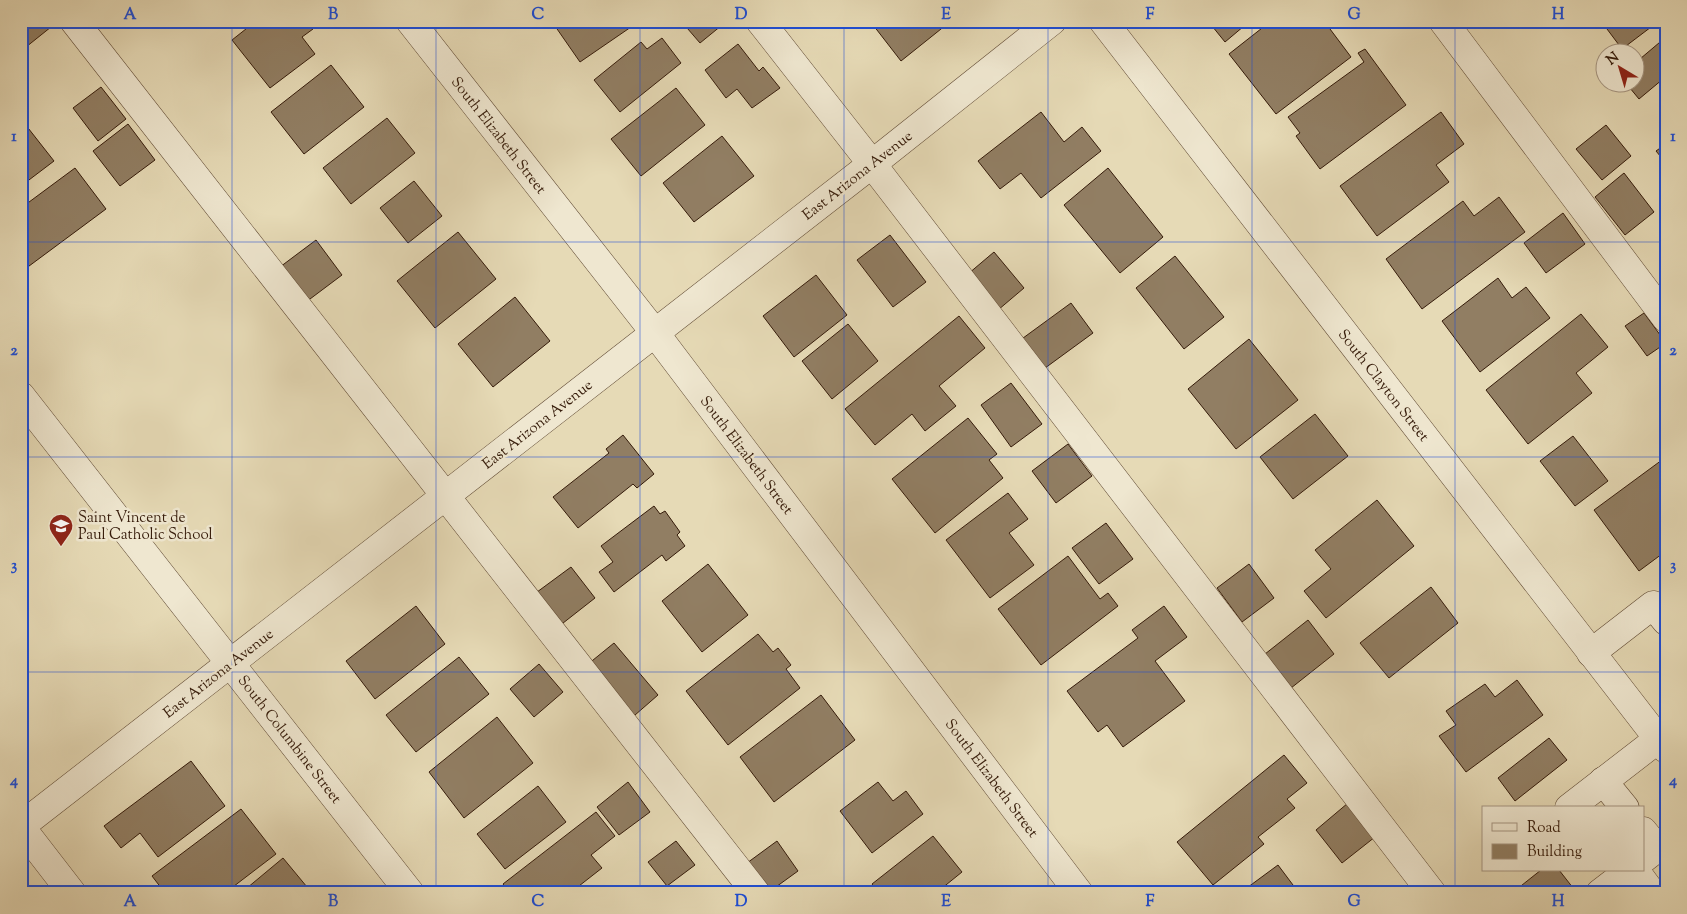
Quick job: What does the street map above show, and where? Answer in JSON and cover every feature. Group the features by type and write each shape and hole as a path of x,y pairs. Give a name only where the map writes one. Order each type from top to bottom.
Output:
{"street":[{"path":"74,21 756,893"},
{"name":"South Elizabeth Street","path":"410,21 655,333 1079,893"},
{"path":"760,21 1432,893"},
{"name":"East Arizona Avenue","path":"21,826 872,164 1052,21"},
{"name":"South Clayton Street","path":"1103,21 1591,653 1663,741"},
{"path":"1443,21 1666,318"},
{"name":"South Columbine Street","path":"21,396 410,893"},
{"path":"1591,653 1653,605 1666,621"},
{"path":"1572,806 1603,781 1663,741"},
{"path":"1603,781 1623,806"},
{"path":"21,826 72,893"},
{"path":"1644,832 1657,848 1644,858"},
{"path":"1600,893 1627,872"},
{"path":"1636,872 1652,893"}],"building":[{"path":"21,21 46,21 51,27 21,51"},
{"path":"256,21 290,21 292,24 295,21 307,21 313,29 302,37 315,54 270,88 232,40"},
{"path":"561,21 627,21 631,27 580,62 555,26"},
{"path":"681,21 727,21 700,43"},
{"path":"870,21 951,21 901,61"},
{"path":"1208,21 1250,21 1225,42"},
{"path":"1271,21 1342,21 1330,29 1351,57 1276,114 1229,54"},
{"path":"1601,21 1659,21 1631,42 1617,42"},
{"path":"1666,37 1666,82 1663,79 1639,99 1633,92 1644,92 1644,56"},
{"path":"662,38 681,63 620,112 594,80 641,42 647,49"},
{"path":"738,44 759,71 763,67 780,88 752,108 737,89 726,98 705,70"},
{"path":"1365,49 1406,105 1320,169 1296,136 1300,133 1288,117 1364,62 1358,53"},
{"path":"331,65 364,107 304,154 271,112"},
{"path":"101,87 126,119 98,141 73,108"},
{"path":"676,88 705,125 641,176 611,139"},
{"path":"1041,112 1064,142 1082,127 1101,151 1041,198 1021,173 1000,189 978,161"},
{"path":"1441,112 1464,144 1436,165 1449,182 1377,236 1340,186"},
{"path":"387,118 415,153 351,204 323,168"},
{"path":"21,119 54,161 21,186"},
{"path":"128,124 155,160 120,186 93,151"},
{"path":"1606,125 1631,156 1602,180 1576,149"},
{"path":"722,136 754,176 694,222 663,183"},
{"path":"1666,144 1666,163 1656,151"},
{"path":"75,168 106,209 21,272 21,208"},
{"path":"1108,168 1163,237 1120,273 1064,205"},
{"path":"1624,173 1654,212 1625,235 1595,197"},
{"path":"414,181 442,216 408,243 380,208"},
{"path":"1499,197 1525,232 1422,309 1386,259 1463,201 1474,216"},
{"path":"1563,213 1585,244 1546,273 1524,243"},
{"path":"458,232 496,279 435,328 397,281"},
{"path":"890,235 926,282 893,307 857,260"},
{"path":"316,240 342,275 306,302 280,267"},
{"path":"994,252 1024,288 998,310 968,274"},
{"path":"1175,256 1224,317 1184,349 1136,288"},
{"path":"816,275 847,315 794,357 763,316"},
{"path":"1498,278 1512,298 1526,287 1550,318 1480,372 1442,321"},
{"path":"515,297 550,341 493,387 458,344"},
{"path":"1071,303 1093,333 1041,371 1019,341"},
{"path":"1644,313 1666,343 1647,356 1625,326"},
{"path":"1581,314 1608,347 1576,373 1592,393 1528,444 1486,390"},
{"path":"959,316 985,348 939,386 956,406 925,431 912,414 875,445 845,409"},
{"path":"848,324 878,361 832,399 802,361"},
{"path":"1249,339 1298,400 1236,449 1188,389"},
{"path":"1011,383 1042,424 1011,447 981,405"},
{"path":"1315,414 1348,456 1293,499 1260,457"},
{"path":"968,418 997,454 989,460 1003,478 935,533 892,479"},
{"path":"623,435 654,474 637,488 633,484 578,528 553,497 609,453 606,449"},
{"path":"1573,436 1608,481 1575,506 1540,461"},
{"path":"1068,444 1092,476 1056,503 1032,471"},
{"path":"1666,457 1666,551 1639,571 1594,510"},
{"path":"1008,493 1028,519 1009,533 1034,565 990,598 946,540"},
{"path":"1377,500 1414,546 1326,618 1304,591 1331,569 1315,550"},
{"path":"654,506 660,514 665,511 680,532 677,535 685,546 666,561 662,555 614,592 599,572 613,562 601,546"},
{"path":"1106,523 1133,559 1099,584 1072,548"},
{"path":"1068,556 1100,599 1108,593 1118,606 1041,665 998,609"},
{"path":"708,564 748,615 702,652 662,601"},
{"path":"1249,564 1274,598 1242,622 1217,588"},
{"path":"571,567 595,598 558,627 533,595"},
{"path":"1431,587 1458,623 1389,678 1360,643"},
{"path":"416,606 445,644 375,699 346,661"},
{"path":"1164,606 1187,637 1155,661 1185,701 1123,747 1107,725 1098,732 1067,691 1138,638 1132,630"},
{"path":"1308,620 1334,654 1286,692 1260,658"},
{"path":"758,634 773,652 778,648 791,665 786,669 800,688 728,745 686,691"},
{"path":"614,643 658,695 627,722 582,669"},
{"path":"459,657 489,694 416,752 386,715"},
{"path":"539,664 563,692 534,717 510,689"},
{"path":"1517,680 1543,715 1466,772 1439,736 1456,725 1446,711 1485,684 1495,697"},
{"path":"821,695 855,740 774,802 740,757"},
{"path":"497,717 533,763 464,818 429,772"},
{"path":"1549,738 1567,760 1515,801 1498,778"},
{"path":"1284,755 1307,783 1287,799 1295,808 1258,837 1264,844 1213,885 1177,842"},
{"path":"191,761 225,806 158,857 140,833 121,848 104,826"},
{"path":"628,782 650,812 619,835 597,807"},
{"path":"878,782 893,801 906,791 923,814 872,853 840,811"},
{"path":"538,786 566,822 505,869 477,834"},
{"path":"1348,803 1375,837 1342,863 1316,830"},
{"path":"241,809 276,854 225,893 165,893 152,876"},
{"path":"596,812 615,836 591,855 602,868 570,893 510,893 503,884"},
{"path":"933,836 962,872 936,893 879,893 872,884"},
{"path":"676,841 695,865 667,886 648,862"},
{"path":"777,841 798,871 769,892 747,863"},
{"path":"283,858 312,893 241,893"},
{"path":"1278,865 1299,893 1240,893"},
{"path":"1538,872 1561,872 1577,893 1512,893"}],"place":[{"name":"Saint Vincent de Paul Catholic School","path":"61,547"}]}
